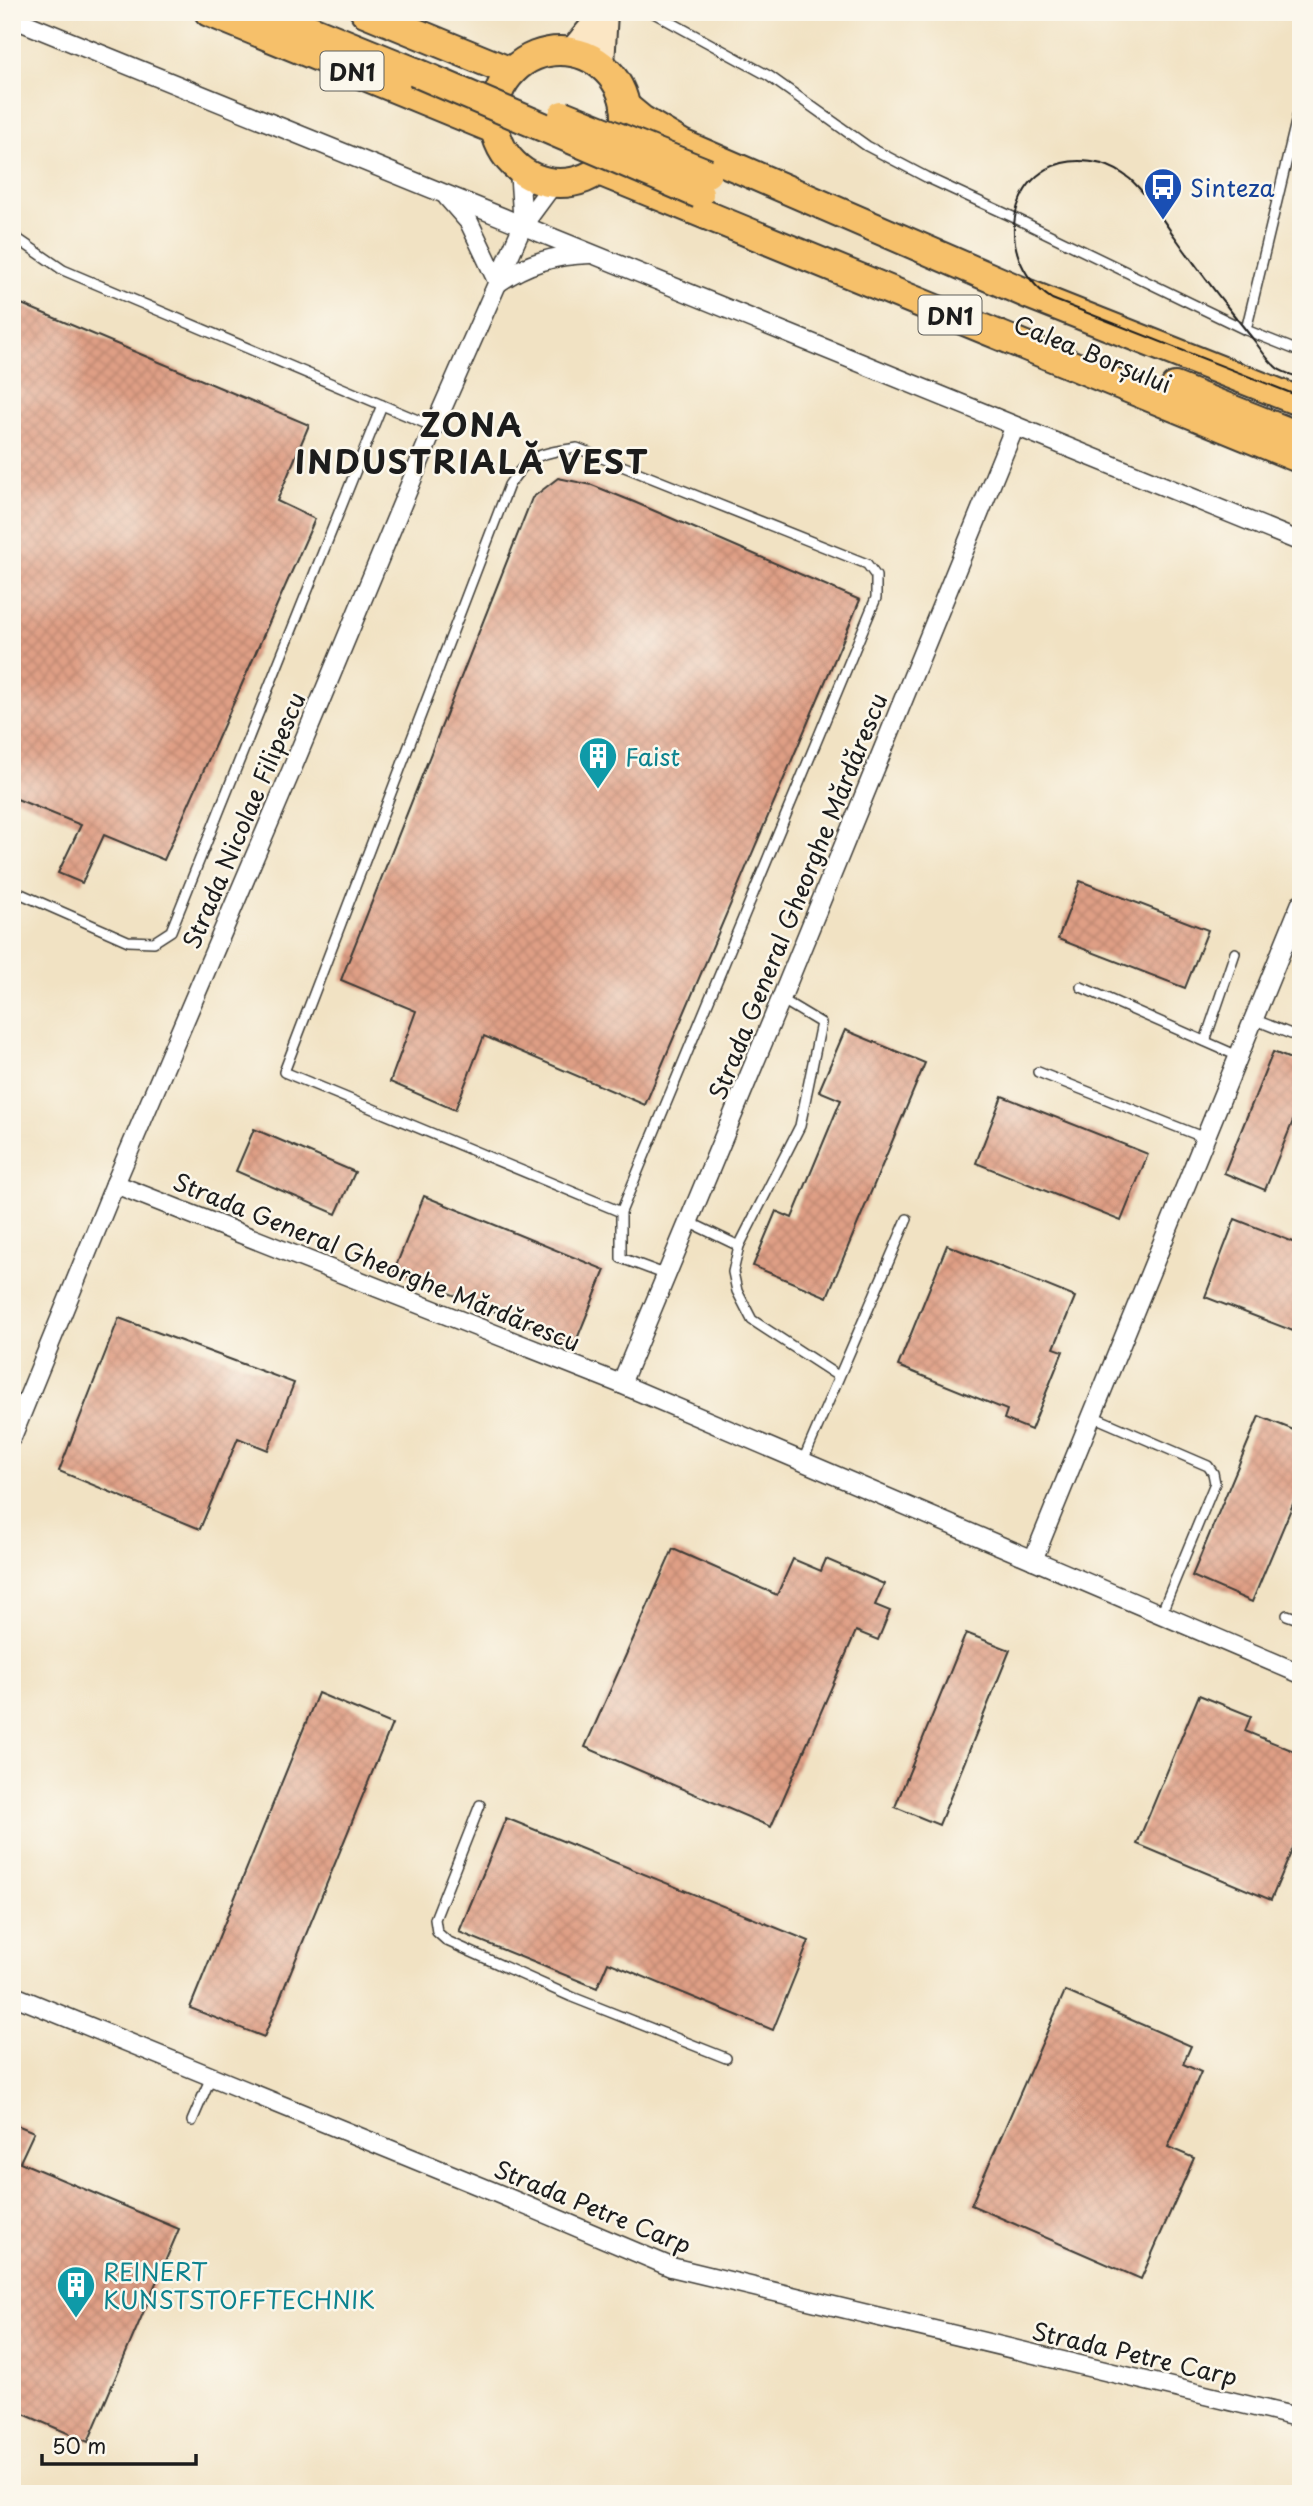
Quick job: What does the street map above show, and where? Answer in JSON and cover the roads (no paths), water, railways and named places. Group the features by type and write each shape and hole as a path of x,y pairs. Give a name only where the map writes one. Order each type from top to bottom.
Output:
{"main road":[{"name":"DN1","path":"209,12 495,129"},
{"name":"Calea Borșului","path":"267,12 418,65 1301,437"},
{"name":"Calea Borșului","path":"312,12 418,65"},
{"name":"DN1","path":"365,12 511,72"},
{"path":"601,65 587,56 554,51 538,55 511,72 496,99 495,129 502,149 519,169 542,181 578,181 599,171 612,158 626,125 625,106"},
{"name":"DN1","path":"601,65 617,84 625,106 656,130 695,150 1028,294 1301,402"},
{"name":"DN1","path":"599,171 1301,459"},
{"name":"Calea Borșului","path":"703,183 1301,413"}],"street":[{"path":"571,52 605,12"},
{"path":"601,65 605,12"},
{"path":"12,18 1301,542"},
{"name":"Strada Nicolae Filipescu","path":"519,169 523,225"},
{"name":"Strada Nicolae Filipescu","path":"12,1437 115,1184 434,427 523,225 554,183"},
{"path":"442,192 469,222 498,283 519,268 550,258 596,254"},
{"name":"Strada General Gheorghe Mărdărescu","path":"621,1384 782,999 1015,426"},
{"path":"1033,1560 1253,1019 1296,927 1301,903"},
{"name":"Strada General Gheorghe Mărdărescu","path":"115,1184 621,1384 1301,1674"},
{"name":"Strada Petre Carp","path":"12,1995 671,2267 1301,2418"}],"lane":[{"path":"652,12 769,76 867,146 926,177 1246,330 1301,352"},
{"path":"1246,330 1301,101"},
{"path":"12,235 62,270 434,427"},
{"path":"12,890 128,941 154,942 171,931 382,405"},
{"path":"621,1212 284,1072 509,485 521,466 544,452 576,448 867,564 876,576 876,598 621,1212 621,1258 667,1275"},
{"path":"1205,1041 1235,953"},
{"path":"1081,987 1238,1056"},
{"path":"782,999 821,1023 800,1126 739,1246 733,1272 737,1291 752,1320 838,1376"},
{"path":"1253,1019 1301,1038"},
{"path":"1038,1072 1205,1138"},
{"path":"802,1463 907,1219"},
{"path":"689,1222 739,1246"},
{"path":"1092,1416 1208,1466 1213,1473 1215,1483 1161,1614"},
{"path":"1287,1615 1301,1620"},
{"path":"480,1805 435,1919 437,1932 447,1941 572,1997 726,2057"},
{"path":"192,2121 211,2077"}],"tram line":[{"path":"1301,378 1282,371 1270,361 1137,185 1123,174 1102,164 1071,161 1047,169 1029,185 1018,206 1014,230 1018,256 1031,279 1052,299 1301,397"}],"place":[{"name":"Sinteza","path":"1163,221"},
{"name":"Faist","path":"598,790"},
{"name":"REINERT KUNSTSTOFFTECHNIK","path":"76,2319"}],"district":[{"name":"ZONA INDUSTRIALĂ VEST","path":"472,442"}]}
